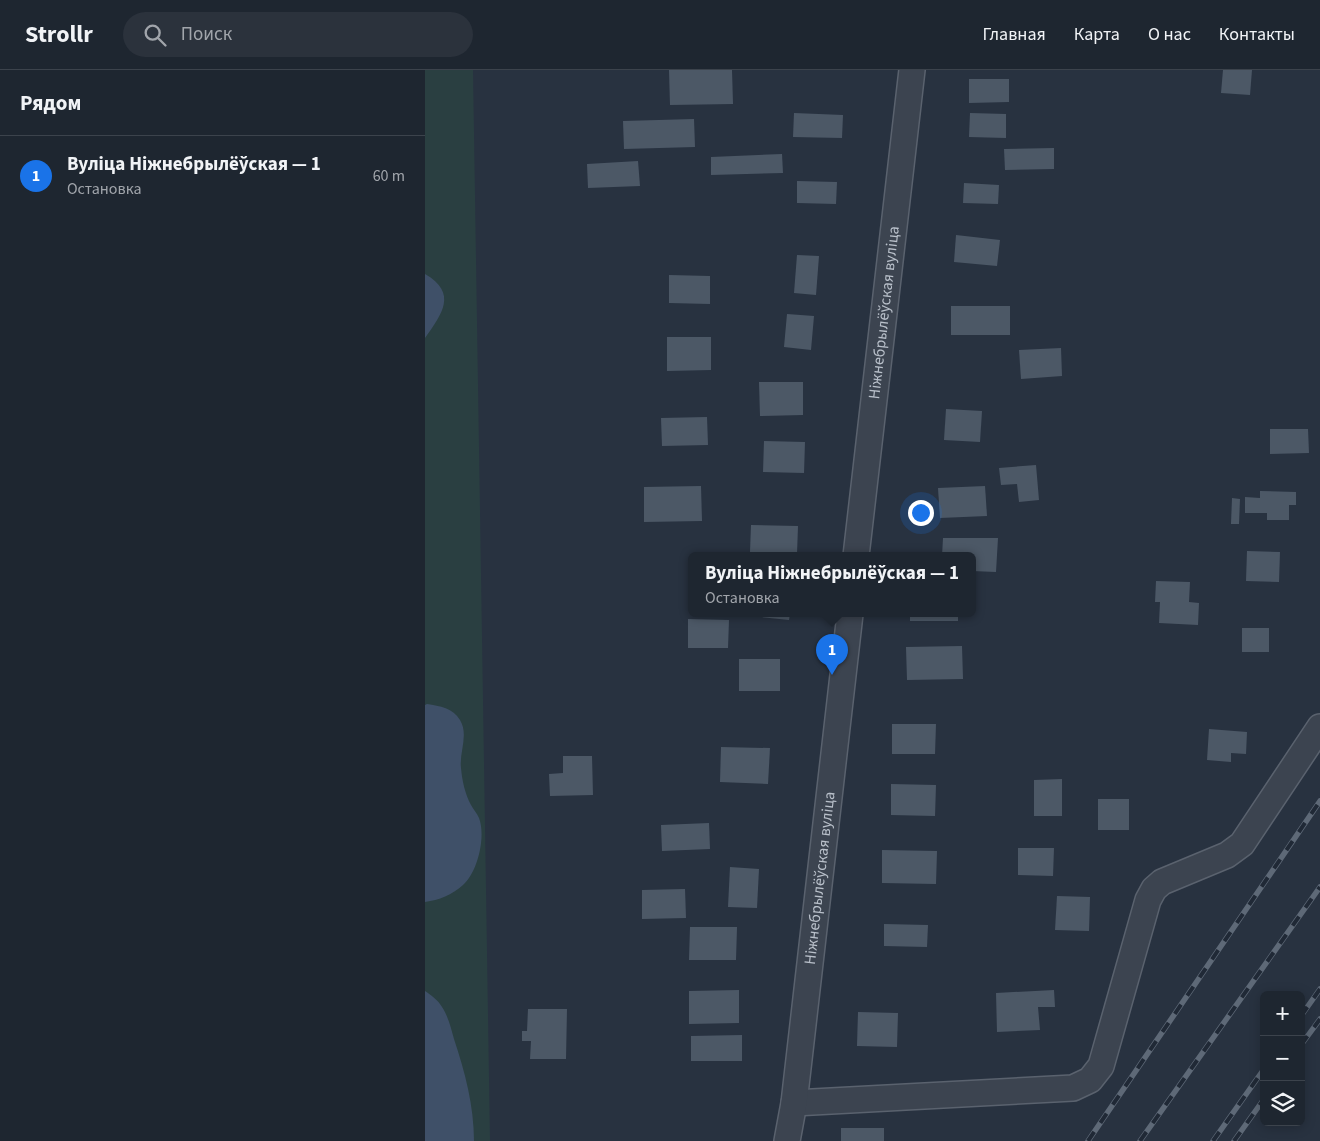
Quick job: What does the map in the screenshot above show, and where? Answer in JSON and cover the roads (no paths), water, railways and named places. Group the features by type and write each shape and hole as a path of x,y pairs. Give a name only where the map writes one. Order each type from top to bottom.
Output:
{"street":[{"name":"Ніжнебрылёўская вуліца","path":"857,552 912,70"},
{"name":"Ніжнебрылёўская вуліца","path":"787,1141 794,1103 850,617"},
{"path":"794,1103 1073,1088 1090,1080 1101,1066 1148,900 1154,889 1162,882 1227,855 1242,844 1320,727"}],"water":[{"path":"425,274 435,281 441,289 444,296 444,304 437,321 425,338"},
{"path":"425,705 450,710 457,716 463,726 462,777 465,792 479,818 482,834 477,863 463,885 450,894 425,902"},
{"path":"425,991 440,1004 449,1022 468,1089 474,1141 425,1141"}],"railway":[{"path":"1088,1141 1320,801"},
{"path":"1140,1141 1320,887"},
{"path":"1305,1010 1320,989"},
{"path":"1305,1040 1320,1019"},
{"path":"1213,1141 1260,1075"},
{"path":"1234,1141 1260,1105"}],"place":[{"name":"Вуліца Ніжнебрылёўская — 1","path":"832,675"}]}
